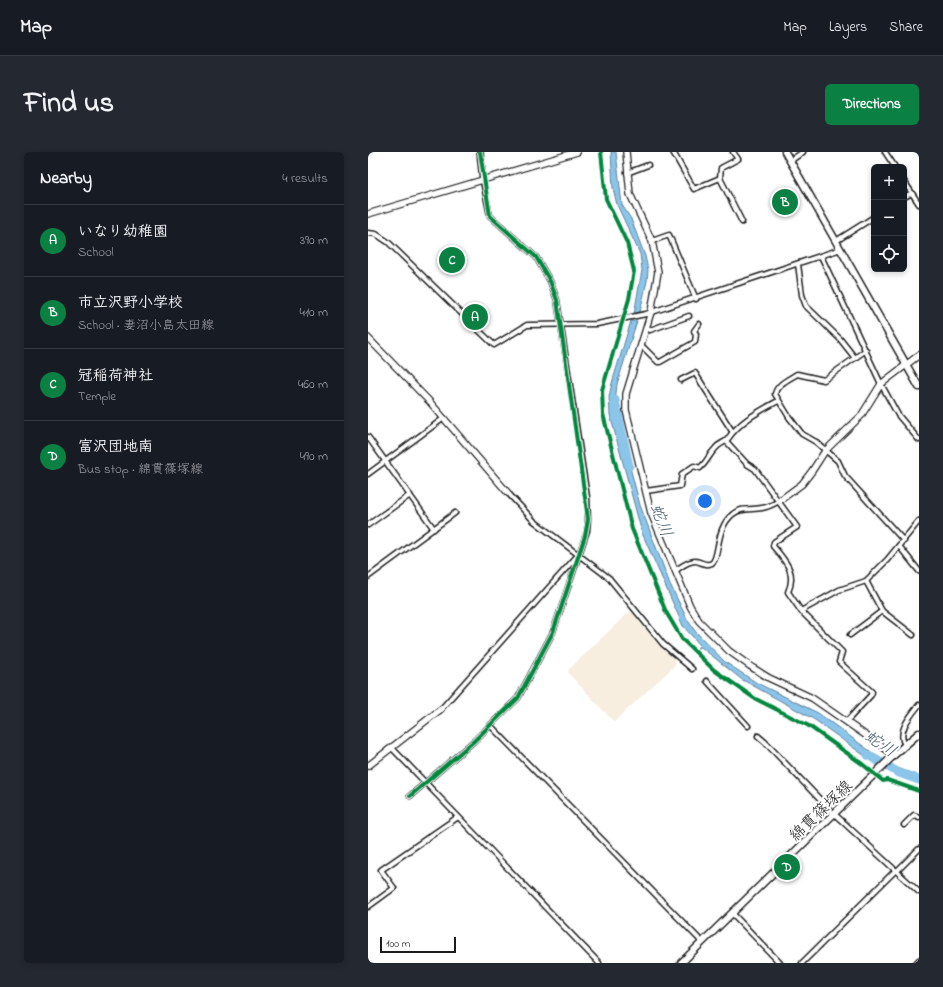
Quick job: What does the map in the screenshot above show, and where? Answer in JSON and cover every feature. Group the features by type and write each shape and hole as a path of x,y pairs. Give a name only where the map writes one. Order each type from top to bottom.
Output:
{"main road":[{"path":"785,152 919,388"},
{"name":"綿貫篠塚線","path":"681,963 919,733"}],"street":[{"path":"410,796 491,726 518,698 553,632 587,531 587,497 557,300 550,281 536,257 530,250 490,216 483,181 480,152"},
{"path":"368,214 577,152"},
{"path":"626,152 627,173 631,198 652,241 658,272 646,328 627,390 625,404 651,513 676,570 699,621 729,651 769,678 812,698 893,757"},
{"path":"673,152 694,189 720,178"},
{"path":"733,152 738,159 721,168 720,178 742,222"},
{"path":"790,161 803,152"},
{"path":"885,152 893,164"},
{"path":"627,173 648,165"},
{"path":"907,186 919,204"},
{"path":"907,196 912,193"},
{"path":"836,241 871,219"},
{"path":"368,233 376,234 388,242 494,345 527,325 597,324 649,313 696,299 841,249"},
{"path":"652,241 669,235 696,299"},
{"path":"822,256 881,384 898,414 919,440"},
{"path":"798,264 802,295 806,306 840,340 855,358"},
{"path":"646,328 650,330 688,316"},
{"path":"640,348 648,351 658,362 660,362 695,342 696,334 694,331 699,324"},
{"path":"368,338 444,418 508,494 534,521 609,578 663,644 692,669"},
{"path":"866,350 824,380 797,374 776,390 775,394 778,401 802,434 816,442 838,461 845,476 904,541"},
{"path":"676,570 687,563 696,561 705,565 711,564 715,560 719,535 724,523 734,513 740,510 762,509 779,501 802,484 825,451 861,416 881,384 919,355"},
{"path":"681,380 695,372 732,431"},
{"path":"646,491 680,486 682,474 694,466 700,468 708,461 715,448 726,441 732,431 749,417 778,401"},
{"path":"368,474 444,418"},
{"path":"368,437 434,528"},
{"path":"726,441 747,464 755,469 797,527 774,542 773,546 790,567 792,574 791,586 788,592 801,611 842,652 839,662 872,692 871,695 846,722"},
{"path":"368,525 410,495"},
{"path":"368,577 455,513"},
{"path":"801,611 839,590 866,581 904,541 919,521"},
{"path":"899,546 919,571"},
{"path":"368,766 441,708 578,554"},
{"path":"866,581 882,611 913,635"},
{"path":"850,635 882,611"},
{"path":"707,681 748,726"},
{"path":"905,745 902,740 903,732 908,721 919,705"},
{"path":"491,726 702,942"},
{"path":"758,736 835,814 919,892"},
{"path":"392,748 600,963"},
{"path":"904,825 914,815 919,817"},
{"path":"368,907 394,888 381,870 458,817"},
{"path":"802,963 919,849"},
{"path":"732,913 780,963"},
{"path":"916,963 919,960"}],"shaded area":[{"path":"629,612 633,613 656,642 676,661 674,666 614,722 569,674 568,670"}],"water":[{"path":"611,152 616,152 622,205 631,219 645,256 648,270 640,312 634,314 642,270 640,254 617,205 613,188"},
{"path":"631,321 637,321 617,384 615,403 621,433 640,505 670,584 687,619 695,631 725,662 757,683 818,713 881,759 876,764 815,720 741,679 701,647 697,648 700,645 683,626 642,533 610,415 609,397 612,383"},
{"path":"890,765 919,776 919,782 901,777 886,769"}],"waterway":[{"name":"蛇川","path":"615,400 629,466"},
{"name":"蛇川","path":"868,755 899,773 919,780"}],"cycle path":[{"path":"410,796 474,741 518,698 553,632 585,536 588,519 557,300 550,281 536,257 490,216 480,152"},
{"path":"601,152 606,199 627,243 634,271 629,299 602,390 603,414 632,529 666,612 682,639 714,670 754,698 809,726 861,763 883,781 887,780 919,791"}],"place":[{"name":"市立沢野小学校","path":"785,202"},
{"name":"冠稲荷神社","path":"452,260"},
{"name":"いなり幼稚園","path":"475,317"},
{"name":"富沢団地南","path":"787,867"}]}
